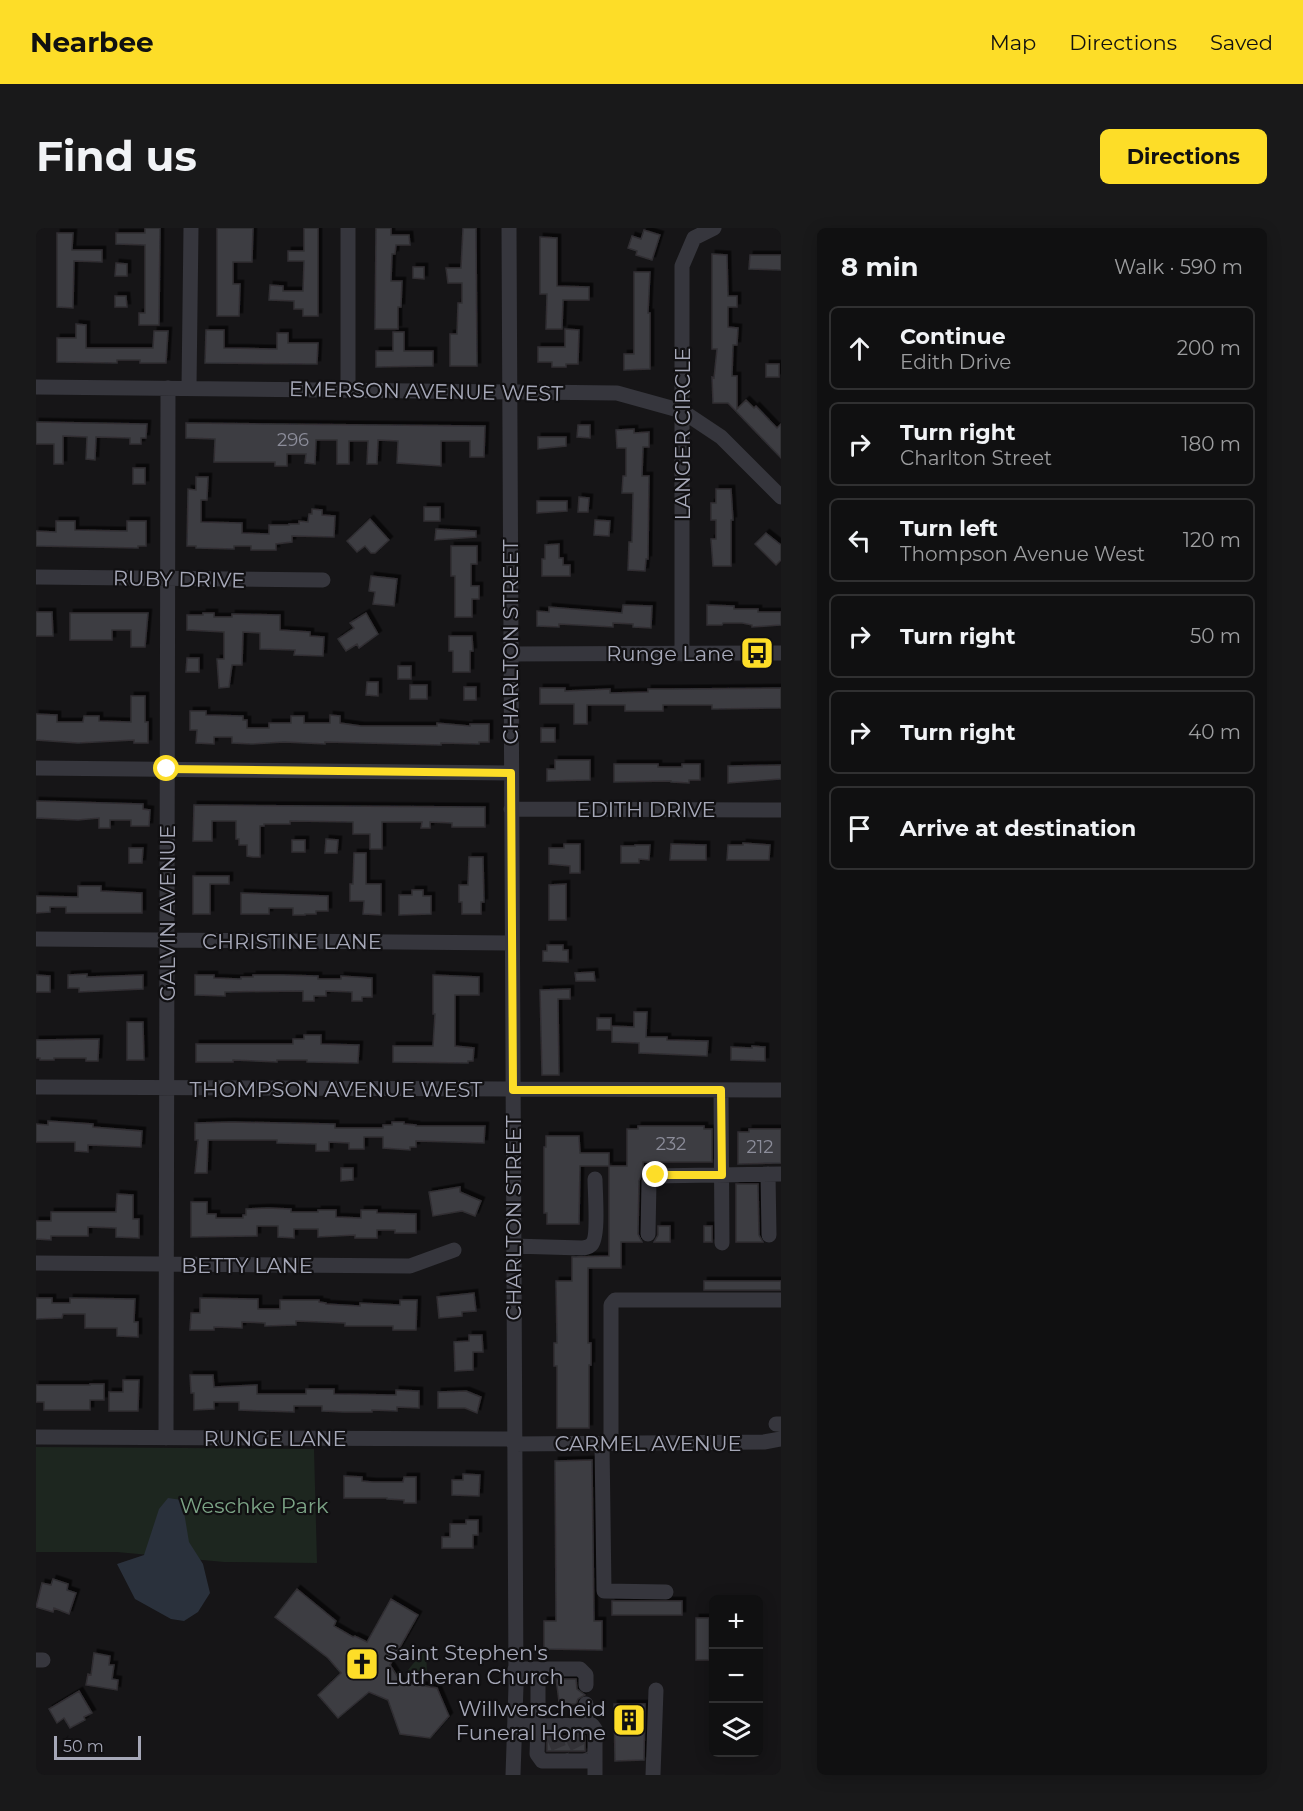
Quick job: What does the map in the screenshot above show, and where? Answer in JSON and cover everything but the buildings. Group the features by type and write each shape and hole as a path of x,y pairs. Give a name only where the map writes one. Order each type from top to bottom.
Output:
{"street":[{"path":"189,387 191,228"},
{"path":"348,228 348,390"},
{"name":"CHARLTON STREET","path":"509,228 516,1669 513,1775"},
{"name":"LANGER CIRCLE","path":"681,654 682,266 694,238 714,228"},
{"name":"EMERSON AVENUE WEST","path":"36,387 617,393 682,411 721,437 780,492"},
{"name":"GALVIN AVENUE","path":"166,1438 168,388"},
{"name":"RUBY DRIVE","path":"36,578 323,580"},
{"path":"510,654 781,653"},
{"path":"36,768 511,773"},
{"name":"EDITH DRIVE","path":"511,809 781,810"},
{"name":"CHRISTINE LANE","path":"36,939 512,943"},
{"name":"THOMPSON AVENUE WEST","path":"36,1087 781,1090"},
{"path":"721,1090 722,1243"},
{"path":"648,1234 652,1176 775,1174 769,1235"},
{"path":"513,1246 582,1248 590,1246 593,1243 595,1232 595,1179"},
{"name":"BETTY LANE","path":"36,1263 410,1266 454,1250"},
{"path":"666,1592 604,1591 611,1305 615,1300 781,1300"},
{"name":"RUNGE LANE","path":"36,1437 514,1441"},
{"name":"CARMEL AVENUE","path":"514,1441 764,1442 781,1439"},
{"path":"516,1669 580,1668 586,1675 586,1685"},
{"path":"514,1725 547,1728 569,1730 592,1725 595,1729 589,1763 564,1758 542,1761 537,1754 547,1728 538,1669"},
{"path":"653,1775 656,1690"},
{"path":"586,1704 586,1726"}],"green space":[{"name":"Weschke Park","path":"36,1447 314,1449 317,1563 224,1562 117,1552 36,1552"},
{"path":"426,1648 427,1674 408,1670"}],"shaded area":[{"path":"168,1498 182,1500 189,1542 203,1564 210,1593 198,1612 184,1621 171,1619 135,1599 117,1564 144,1555 159,1509"}],"tunnel":[{"path":"553,1734 562,1756"},
{"path":"571,1734 582,1756"}],"place":[{"name":"Runge Lane","path":"757,653"},
{"name":"Saint Stephen's Lutheran Church","path":"362,1664"},
{"name":"Willwerscheid Funeral Home","path":"629,1720"}],"route":[{"path":"167,769 511,773 513,1090 721,1090 722,1175 656,1175"}]}
